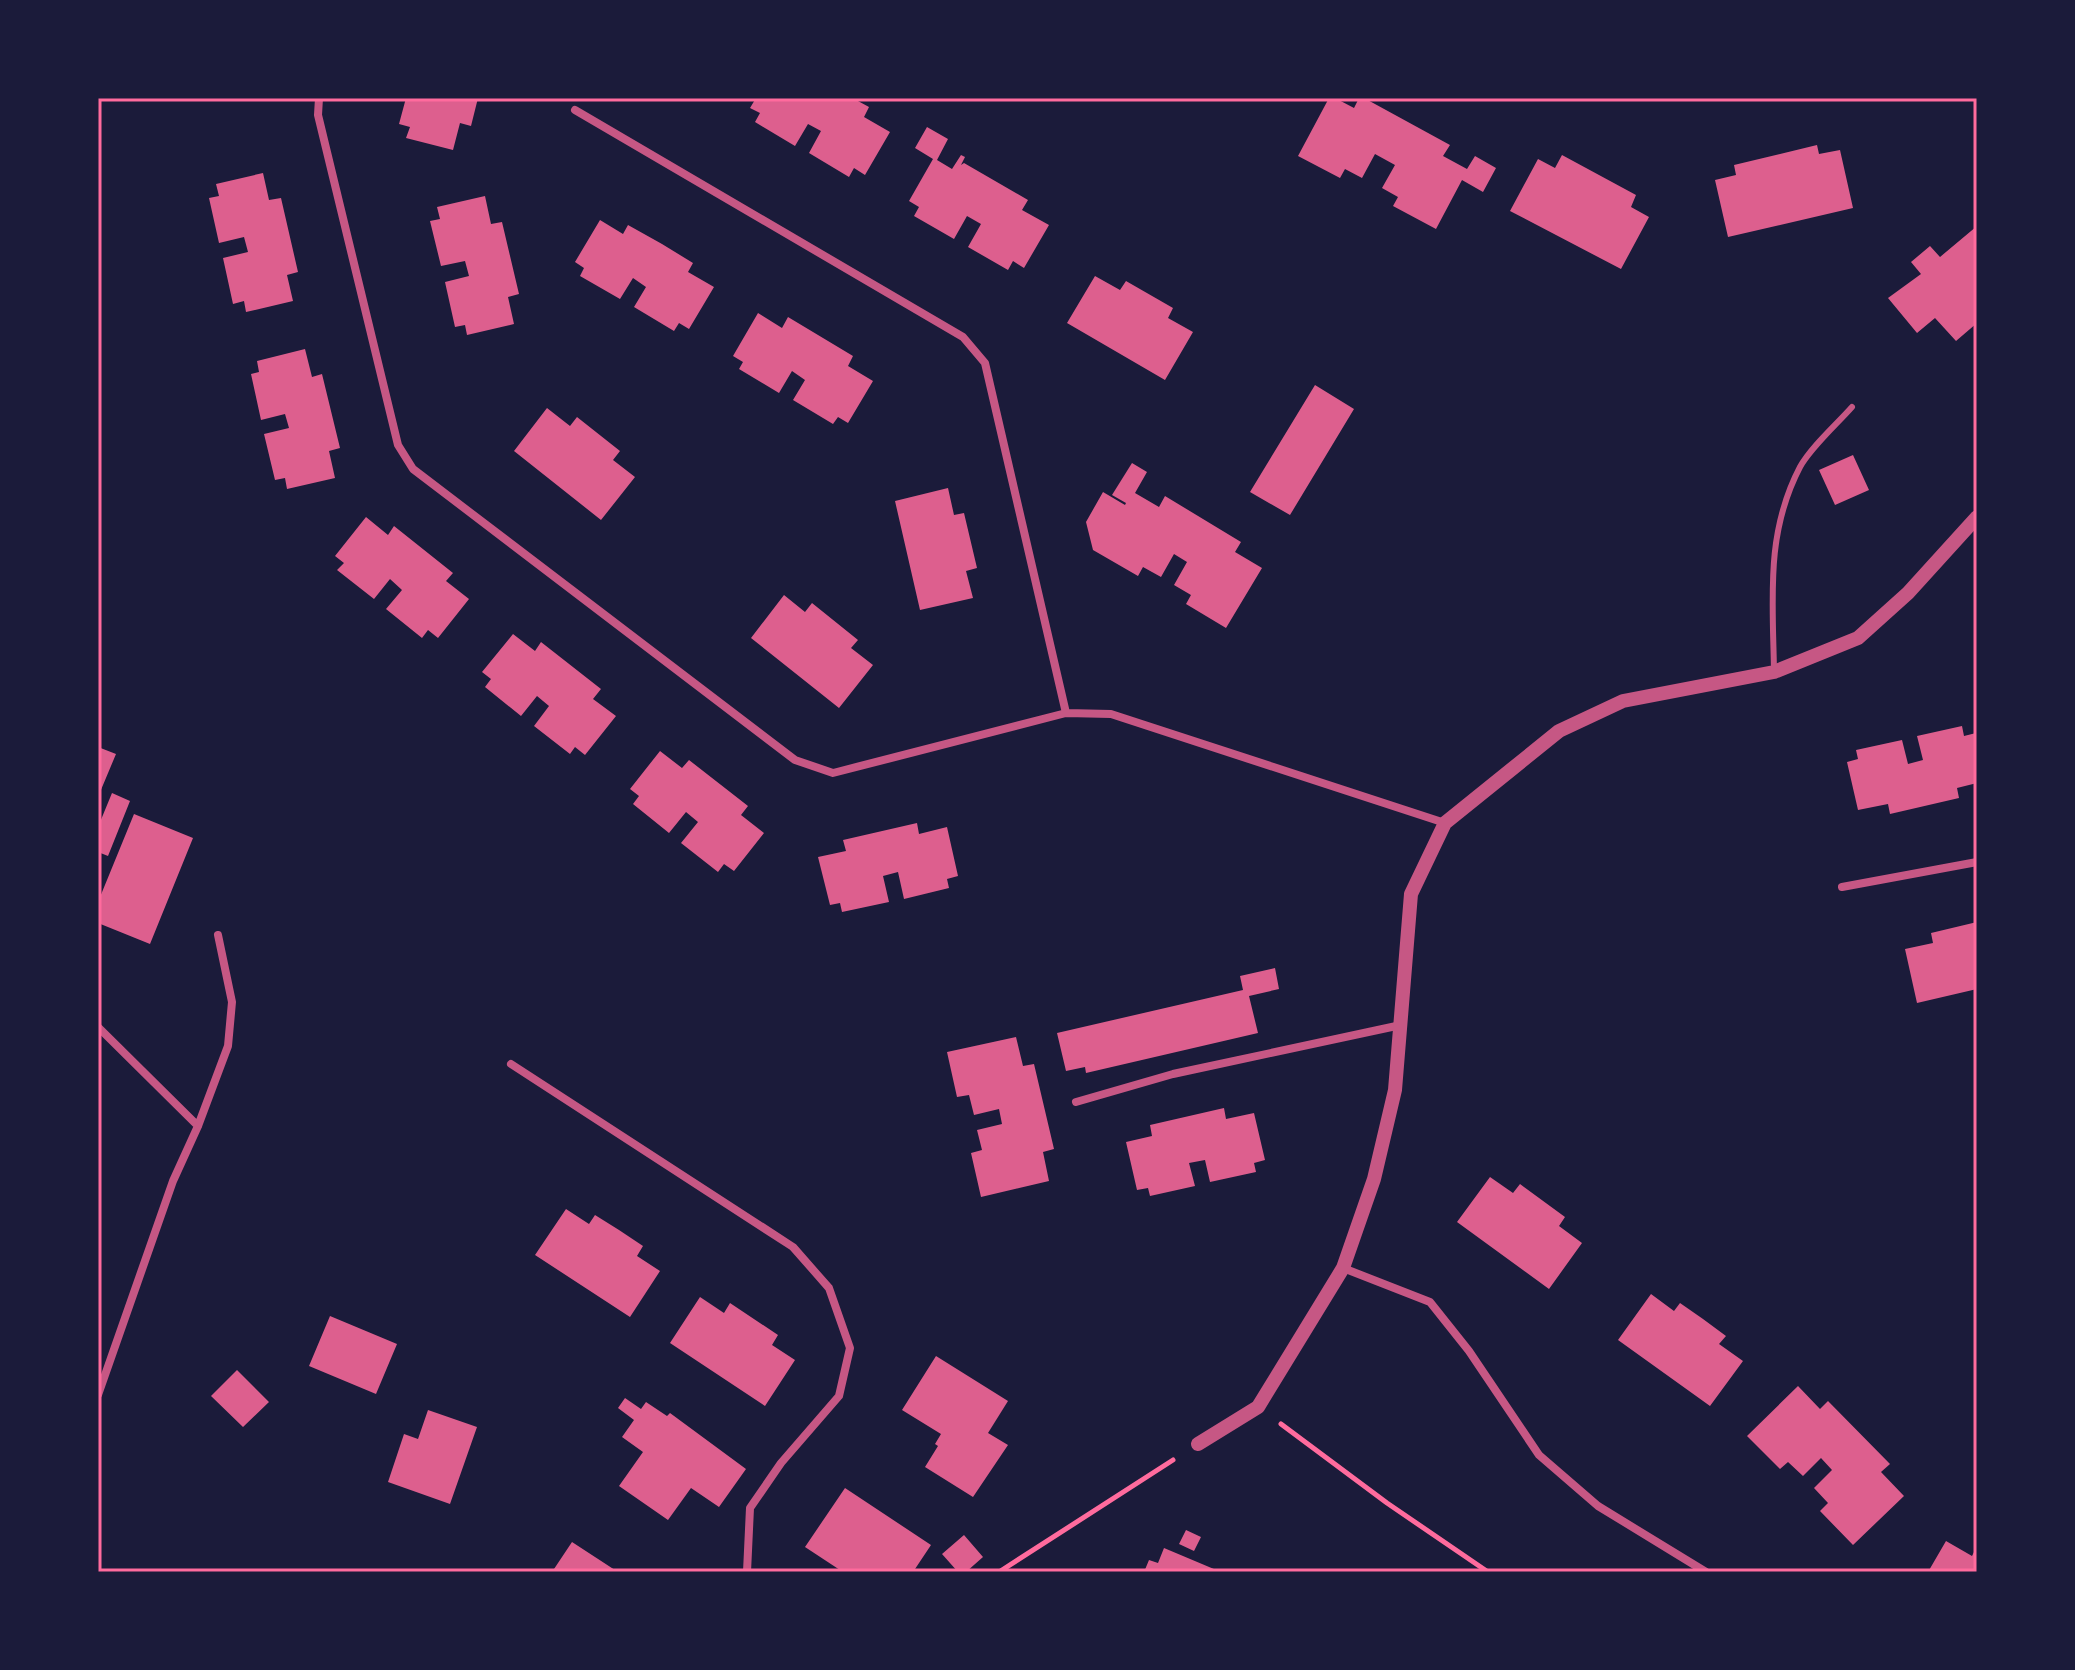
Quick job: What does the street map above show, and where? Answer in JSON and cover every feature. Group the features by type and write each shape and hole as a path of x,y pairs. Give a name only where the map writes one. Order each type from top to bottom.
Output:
{"street":[{"path":"319,98 318,115 398,445 413,469 795,760 833,773 1066,713 1111,714 1445,823"},
{"path":"575,110 963,337 985,363 1066,713"},
{"path":"1198,1444 1258,1407 1343,1268 1374,1179 1395,1090 1411,894 1445,823 1559,731 1623,701 1774,672 1858,638 1908,593 1977,517"},
{"path":"1842,887 1977,862"},
{"path":"98,1395 173,1181 198,1126 228,1046 232,1002 218,935"},
{"path":"1076,1102 1173,1074 1401,1025"},
{"path":"98,1027 198,1126"},
{"path":"511,1064 793,1247 829,1288 850,1348 839,1396 781,1463 750,1508 747,1572"},
{"path":"1343,1268 1430,1302 1469,1351 1539,1455 1598,1506 1706,1572"}],"lane":[{"path":"1774,672 1772,566 1779,521 1801,465 1852,407"}],"path":[{"path":"1258,1407 1387,1503 1488,1572"},
{"path":"999,1572 1198,1444"}],"building":[{"path":"406,98 478,98 471,126 460,123 453,150 406,138 410,127 399,124"},
{"path":"756,98 860,98 858,101 869,107 864,117 890,132 865,175 854,168 849,177 809,153 821,131 808,124 795,146 755,122 760,113 750,108"},
{"path":"1329,98 1354,108 1359,98 1364,98 1450,145 1443,156 1467,169 1475,156 1496,168 1483,192 1462,180 1436,229 1393,206 1398,197 1382,188 1395,165 1375,154 1362,178 1345,169 1340,178 1298,156"},
{"path":"927,127 948,139 937,160 952,169 961,155 965,157 961,165 964,163 1028,200 1022,210 1049,225 1024,268 1013,261 1008,270 968,247 981,224 967,216 954,239 914,216 919,207 909,201 933,159 915,148"},
{"path":"1817,145 1819,154 1840,150 1853,208 1728,237 1715,180 1736,175 1734,165"},
{"path":"1562,155 1636,195 1631,207 1649,217 1621,269 1510,211 1538,159 1555,168"},
{"path":"263,173 269,200 281,198 298,272 287,275 293,301 246,312 244,301 233,304 223,258 248,252 244,237 219,243 209,198 219,196 216,184"},
{"path":"485,196 491,224 502,222 519,294 508,297 514,324 467,335 465,325 455,327 445,282 469,276 465,261 441,266 430,221 440,219 437,207"},
{"path":"600,220 623,234 628,225 662,244 693,263 688,272 714,287 689,329 679,323 674,331 634,307 646,287 633,278 620,299 580,276 584,268 575,262"},
{"path":"1977,226 1977,323 1956,341 1935,318 1917,333 1888,298 1921,274 1911,262 1930,246 1940,257"},
{"path":"1095,276 1120,290 1126,281 1173,308 1168,318 1193,332 1165,380 1067,323"},
{"path":"758,313 782,328 788,317 853,356 848,366 873,381 848,423 838,417 833,424 793,400 805,380 792,371 779,393 739,369 743,362 733,356"},
{"path":"305,349 312,377 322,374 340,448 329,451 335,478 287,489 285,478 275,480 264,434 289,428 285,414 261,420 251,374 259,372 257,361"},
{"path":"1315,385 1354,409 1290,515 1250,492"},
{"path":"547,408 570,426 577,417 620,451 613,460 635,477 601,520 514,451"},
{"path":"1853,455 1869,490 1835,505 1819,470"},
{"path":"1132,463 1147,472 1135,493 1159,507 1165,496 1241,542 1235,552 1262,568 1226,628 1186,604 1191,595 1174,585 1187,562 1174,554 1161,577 1143,567 1138,576 1093,550 1086,522 1103,492 1125,505 1112,495"},
{"path":"948,488 954,515 964,513 977,568 966,571 973,598 920,610 895,501"},
{"path":"366,517 388,535 394,526 453,573 446,581 469,599 438,638 428,630 422,638 386,609 402,590 390,579 374,599 337,570 344,563 335,556"},
{"path":"784,595 805,612 812,603 858,640 851,648 873,665 839,708 751,638"},
{"path":"513,634 535,651 541,642 601,689 593,699 616,716 585,755 575,747 570,754 534,726 549,706 537,696 521,716 485,687 491,679 482,672"},
{"path":"1962,726 1964,736 1976,733 1977,783 1957,788 1959,798 1890,814 1888,804 1858,810 1847,762 1858,759 1856,750 1902,740 1908,764 1923,760 1917,736"},
{"path":"98,747 116,754 98,797"},
{"path":"660,751 682,768 689,760 748,806 741,815 764,833 734,871 724,864 718,872 681,843 698,822 686,812 669,833 633,804 639,796 630,789"},
{"path":"112,793 130,801 108,856 98,852 98,827"},
{"path":"134,814 193,838 150,944 98,923 98,902"},
{"path":"917,823 919,834 947,827 958,876 947,879 949,888 904,899 898,872 883,876 889,902 842,912 840,903 830,905 818,857 846,851 843,840"},
{"path":"1977,922 1977,989 1917,1003 1905,949 1933,943 1931,933"},
{"path":"1275,968 1279,989 1249,996 1258,1033 1086,1073 1085,1067 1066,1071 1057,1033 1243,990 1240,976"},
{"path":"1016,1037 1023,1066 1034,1064 1054,1149 1043,1152 1049,1181 981,1197 971,1153 982,1150 977,1130 1002,1124 999,1109 974,1115 969,1095 957,1097 947,1052"},
{"path":"1224,1108 1226,1119 1254,1113 1265,1160 1254,1163 1256,1172 1210,1182 1205,1160 1189,1163 1195,1186 1150,1196 1148,1188 1137,1190 1126,1142 1152,1136 1150,1125"},
{"path":"1490,1177 1513,1193 1520,1184 1565,1217 1559,1226 1582,1243 1549,1289 1457,1222"},
{"path":"566,1209 589,1224 595,1215 619,1230 643,1246 637,1256 660,1271 630,1317 535,1255"},
{"path":"1651,1294 1674,1311 1680,1303 1703,1319 1726,1336 1719,1344 1743,1361 1710,1406 1618,1340"},
{"path":"700,1297 724,1313 730,1303 778,1335 772,1345 795,1360 765,1406 670,1343"},
{"path":"330,1316 397,1344 376,1394 309,1366"},
{"path":"936,1356 1008,1401 988,1433 1008,1445 973,1497 925,1467 938,1446 935,1444 941,1434 902,1410"},
{"path":"237,1370 269,1402 243,1427 211,1396"},
{"path":"1798,1386 1820,1409 1828,1401 1890,1464 1881,1472 1904,1496 1853,1545 1820,1511 1828,1503 1814,1488 1832,1470 1821,1458 1803,1476 1788,1462 1780,1469 1747,1436"},
{"path":"625,1398 641,1409 646,1402 667,1416 670,1413 746,1469 719,1507 691,1488 668,1520 619,1486 643,1452 622,1437 634,1420 618,1408"},
{"path":"428,1410 477,1427 450,1504 388,1482 404,1434 418,1439"},
{"path":"845,1488 931,1545 913,1572 843,1572 805,1547"},
{"path":"1186,1530 1201,1537 1194,1551 1179,1544"},
{"path":"964,1535 983,1557 966,1572 958,1572 942,1554"},
{"path":"1946,1541 1972,1556 1977,1546 1977,1572 1928,1572"},
{"path":"572,1542 618,1572 552,1572"},
{"path":"1164,1548 1221,1572 1144,1572 1149,1560 1158,1563"}]}
